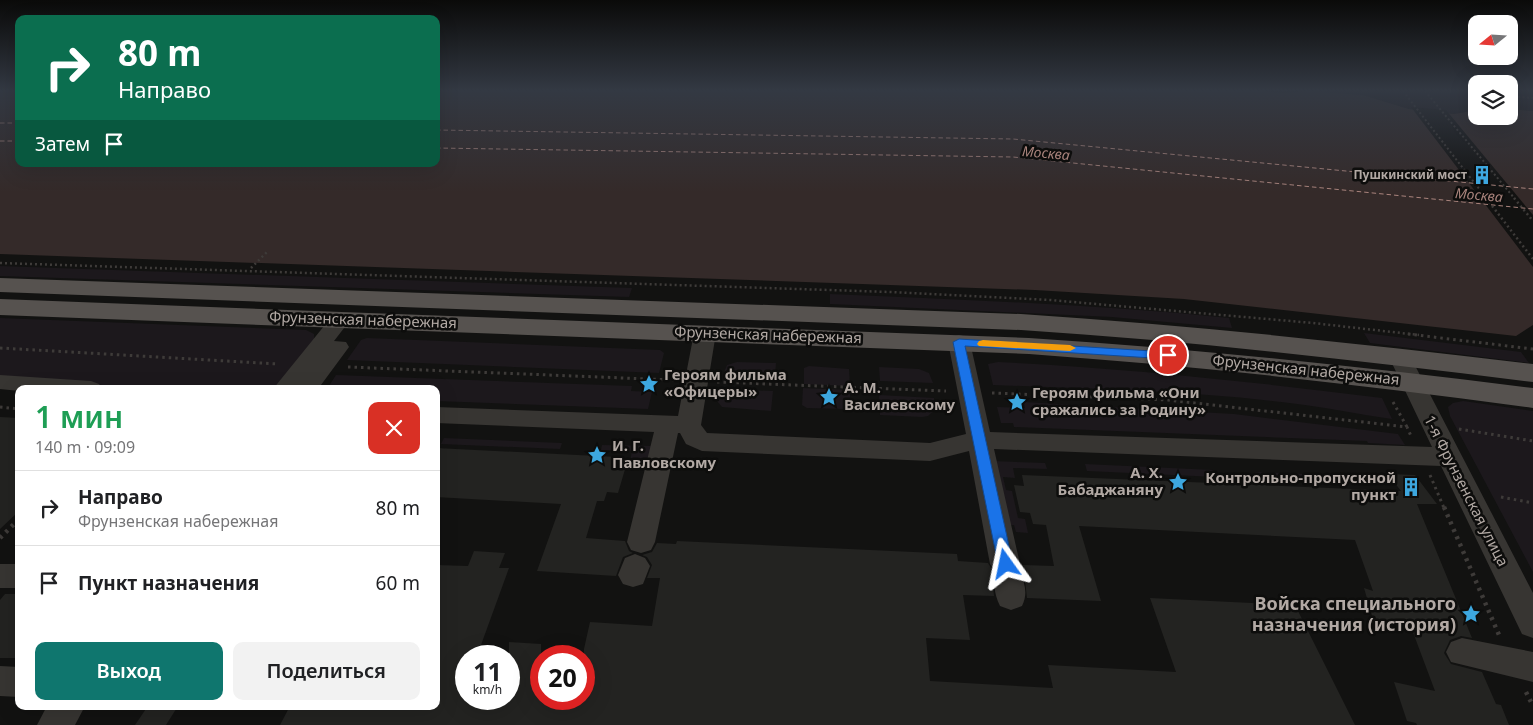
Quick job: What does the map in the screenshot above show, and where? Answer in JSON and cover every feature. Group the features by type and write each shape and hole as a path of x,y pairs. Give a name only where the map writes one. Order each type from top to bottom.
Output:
{"main road":[{"name":"Фрунзенская набережная","path":"0,285 1021,322 1223,337 1533,373"},
{"name":"Фрунзенская набережная","path":"0,307 959,342 1130,352 1253,363 1402,390 1533,398"}],"street":[{"path":"290,385 313,366 349,320"},
{"path":"636,561 678,425 696,381 705,333"},
{"path":"959,342 1009,581"},
{"name":"1-я Фрунзенская улица","path":"1400,357 1402,390 1449,457 1533,624"},
{"path":"307,385 313,366"},
{"path":"0,382 39,385"},
{"path":"440,414 678,425 702,442 712,443 930,452 979,440 1449,457"},
{"path":"0,576 15,576"},
{"path":"1462,652 1522,664"},
{"path":"0,681 15,682"},
{"path":"54,725 65,710"}],"path":[{"path":"1430,125 1533,259"},
{"path":"1454,125 1533,221"},
{"path":"1524,247 1530,248"},
{"path":"251,268 268,251"},
{"path":"0,348 313,366 1168,400 1407,427 1416,422"},
{"path":"1402,390 1407,427 1522,664 1533,706"},
{"path":"0,407 15,408"},
{"path":"1456,428 1533,441"},
{"path":"1501,497 1533,503"},
{"path":"0,538 15,523"}],"shaded area":[{"path":"0,266 632,288 629,297 0,276"},
{"path":"830,294 1030,303 1179,313 1229,318 1232,328 1112,317 830,304"},
{"path":"0,318 306,330 314,334 314,340 279,385 102,385 0,378"},
{"path":"1364,333 1521,352 1529,363 1370,343"},
{"path":"367,338 660,350 664,353 659,373 347,360 361,340"},
{"path":"737,362 776,363 775,377 723,375 727,365"},
{"path":"998,362 1190,376 1382,398 1392,419 1266,400 1149,391 993,385 988,364"},
{"path":"809,366 849,369 850,386 804,384 804,368"},
{"path":"879,367 919,369 929,373 933,383 880,381"},
{"path":"336,375 632,386 631,391 652,392 648,409 440,401 440,385 330,385"},
{"path":"803,388 850,390 850,406 846,409 807,408 802,405"},
{"path":"719,389 773,391 771,411 722,407 717,401"},
{"path":"879,395 934,398 935,409 928,416 922,417 880,415"},
{"path":"1463,401 1533,411 1533,572 1450,416 1448,407 1453,403"},
{"path":"1024,402 1234,414 1398,434 1405,445 1368,443 1367,441 1014,427 1013,423 1001,423 997,407 1025,408"},
{"path":"444,438 562,443 560,449 441,444"},
{"path":"602,445 653,446 650,462 630,461 632,451 601,450"},
{"path":"992,461 1045,463 1047,469 1013,468 1015,478 1003,477 1006,490 1012,491 1018,518 1025,519 1028,533 1016,532 1014,525 1006,525"},
{"path":"1085,464 1213,470 1216,477 1087,471"},
{"path":"1255,472 1355,476 1371,483 1259,478"}],"water":[{"name":"Москва","path":"0,125 15,125 15,167 440,167 440,125 1533,125 1533,325 1516,336 1184,299 1035,290 0,254"}],"pier":[{"name":"Пушкинский мост","path":"1425,125 1458,125 1533,215 1533,267"}],"building":[{"path":"0,417 15,418 15,515 0,529"},
{"path":"440,448 617,457 614,465 626,466 618,493 607,492 604,501 597,501 586,538 625,541 629,551 633,553 623,557 616,576 537,571 561,504 440,497"},
{"path":"1388,474 1415,475 1437,504 1417,504 1472,638 1461,636 1450,640 1444,653 1451,664 1482,672 1496,704 1501,705 1509,725 1417,725 1407,721 1394,682 1435,691 1411,627 1373,619 1364,588 1373,591 1355,540 1079,526 1101,601 1027,598 1025,580 1022,571 1019,570 1022,565 1054,566 1046,525 1033,524 1030,513 1020,512 1014,485 1024,486 1022,475 1401,491"},
{"path":"677,541 957,554 958,561 988,563 995,574 994,596 963,595 970,640 926,638 930,681 1053,688 1048,665 1176,672 1150,598 1295,605 1355,725 280,725 288,710 440,710 440,565 468,566 474,551 505,553 499,568 509,568 481,645 455,645 455,710 520,710 520,645 509,645 509,642 541,644 530,645 530,710 595,710 595,645 585,645 590,622 652,626 660,578 647,578 652,565 647,557 642,555 652,552 657,543 676,544"},
{"path":"5,594 15,594 15,658 0,658 0,600"},
{"path":"145,710 175,710 166,725 135,725"}],"ferry route":[{"path":"440,130 1013,139 1533,189"},
{"path":"0,141 15,141"},
{"path":"440,148 1013,157 1533,209"}],"slow traffic":[{"path":"983,344 1070,348"}],"place":[{"name":"Пушкинский мост","path":"1482,175"},
{"name":"Героям фильма «Офицеры»","path":"649,384"},
{"name":"А. М. Василевскому","path":"829,397"},
{"name":"Героям фильма «Они сражались за Родину»","path":"1017,402"},
{"name":"И. Г. Павловскому","path":"597,455"},
{"name":"А. Х. Бабаджаняну","path":"1178,482"},
{"name":"Контрольно-пропускной пункт","path":"1411,487"},
{"name":"Войска специального назначения (история)","path":"1471,614"}],"route":[{"path":"1006,564 959,342 1168,355"}]}
